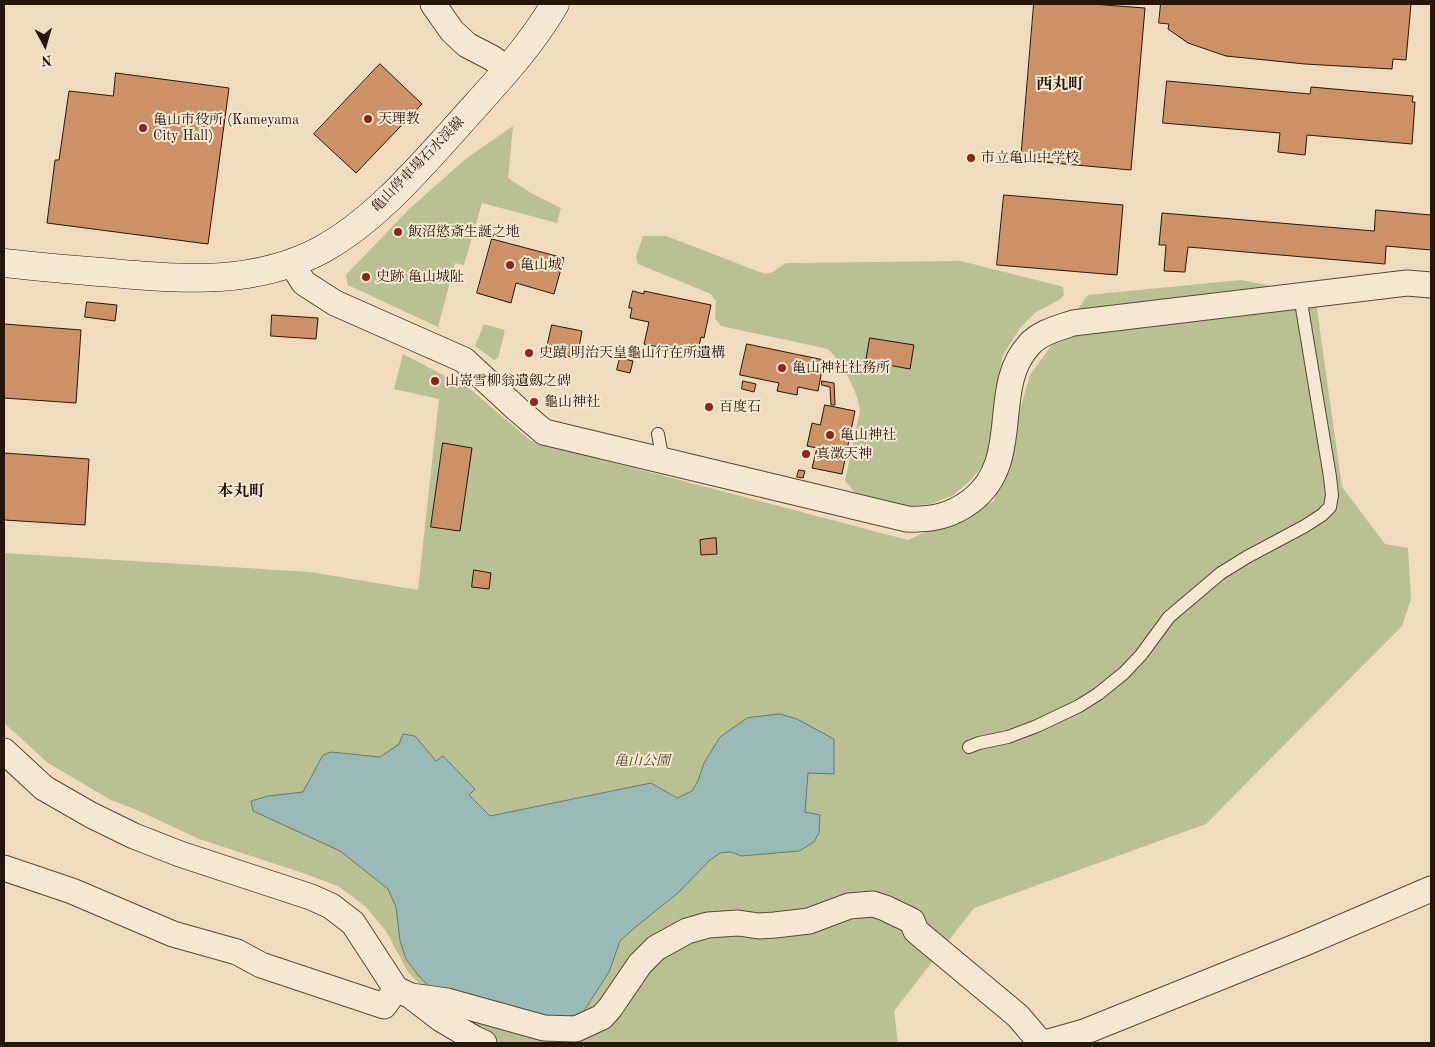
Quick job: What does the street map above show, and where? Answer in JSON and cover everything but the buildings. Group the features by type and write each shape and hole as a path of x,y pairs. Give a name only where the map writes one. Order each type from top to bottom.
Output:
{"main road":[{"name":"亀山停車場石水渓線","path":"4,263 156,277 200,279 263,272 291,263 323,248 346,234 400,188 507,69 555,4"}],"street":[{"path":"433,4 452,31 467,45 492,58 507,69"},
{"path":"291,263 304,283 335,303 464,360 544,432 907,519 929,520 953,513 968,504 979,495 991,480 1000,460 1011,380 1016,363 1029,344 1049,331 1072,323 1407,283 1431,285"},
{"path":"4,751 44,788 100,820 180,854 311,897 331,906 353,923 403,992 441,1018 484,1043"},
{"path":"4,868 72,891 172,934 237,952 260,965 384,1006 403,992 447,1001 544,1028 576,1029 602,1017 640,964 656,948 687,931 708,925 738,923 759,926 809,921 848,906 873,904 912,921 916,931 1018,1016 1041,1043"},
{"path":"1045,1043 1084,1032 1305,943 1431,889"}],"lane":[{"path":"969,747 1008,737 1080,706 1098,694 1130,667 1169,617 1221,573 1305,526 1322,515 1330,507 1332,496 1330,477 1300,296"},
{"path":"658,434 663,461"}],"green space":[{"path":"513,126 508,178 531,193 561,208 557,223 482,203 464,265 455,263 438,327 348,285 346,275 409,209 467,158"},
{"path":"643,236 666,236 765,274 773,272 786,263 961,261 1060,286 1063,287 1064,295 1059,300 1036,312 1020,328 1003,355 995,394 990,450 981,468 970,481 952,496 930,504 910,506 855,493 845,481 860,411 856,395 848,378 833,354 828,349 721,326 715,318 716,301 711,294 638,264 636,257"},
{"name":"亀山公園","path":"1241,280 1277,287 1313,281 1342,487 1385,544 1408,548 1411,599 1402,626 1206,824 974,908 894,1011 898,1043 503,1043 471,1030 449,1014 408,972 386,931 365,906 338,886 199,839 111,800 48,763 4,723 4,553 310,572 418,590 439,399 394,389 403,354 470,389 531,441 908,540 994,501 1030,375 1088,295"},
{"path":"484,324 505,330 498,358 494,360 475,346"}],"water":[{"path":"780,714 797,719 834,739 834,774 808,773 805,812 820,815 819,833 814,842 799,851 741,856 731,852 720,853 709,861 678,893 620,941 609,972 582,1014 550,1019 437,995 406,959 400,941 396,907 388,889 340,851 253,811 251,801 268,796 303,792 323,755 331,752 380,757 399,744 403,734 415,736 436,761 443,756 475,789 469,795 490,816 651,783 677,798 692,791 698,781 704,763 720,737 747,718"}],"place":[{"name":"天理教","path":"368,119"},
{"name":"亀山市役所 (Kameyama City Hall)","path":"143,128"},
{"name":"市立亀山中学校","path":"971,158"},
{"name":"飯沼慾斎生誕之地","path":"398,232"},
{"name":"亀山城","path":"510,265"},
{"name":"史跡 亀山城阯","path":"366,277"},
{"name":"史蹟 明治天皇龜山行在所遺構","path":"529,353"},
{"name":"亀山神社社務所","path":"782,368"},
{"name":"山嵜雪柳翁遺劔之碑","path":"435,381"},
{"name":"龜山神社","path":"534,402"},
{"name":"百度石","path":"709,407"},
{"name":"亀山神社","path":"830,435"},
{"name":"真澂天神","path":"806,454"}],"district":[{"name":"西丸町","path":"1060,85"},
{"name":"本丸町","path":"241,492"}]}
